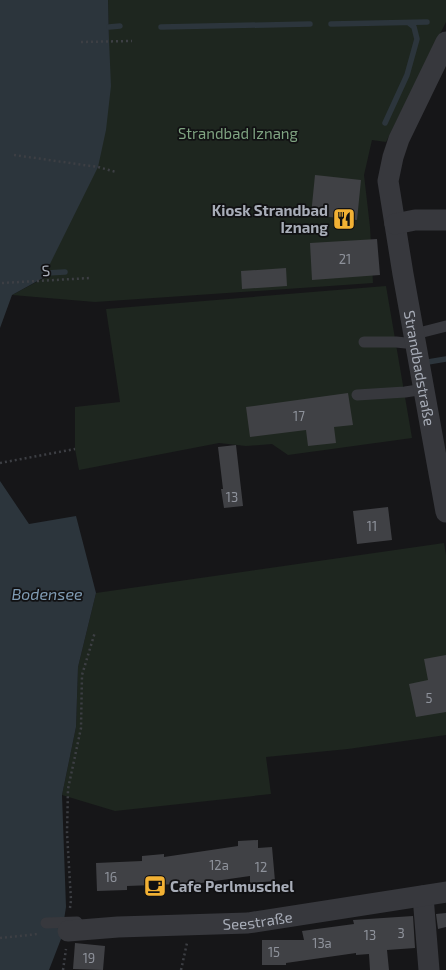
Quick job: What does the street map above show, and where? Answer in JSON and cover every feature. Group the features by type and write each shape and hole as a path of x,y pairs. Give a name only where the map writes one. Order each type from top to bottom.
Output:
{"street":[{"name":"Strandbadstraße","path":"446,42 399,139 393,157 388,181 425,389 436,435 446,512"},
{"path":"395,224 415,220 446,220"},
{"name":"Seestraße","path":"68,927 248,923 446,892"},
{"path":"423,896 429,970"}],"lane":[{"path":"364,342 396,342 416,339 446,326"},
{"path":"357,395 405,392 425,389"},
{"path":"46,923 68,927"}],"path":[{"path":"81,42 132,41"},
{"path":"14,155 98,167 116,172"},
{"name":"S","path":"2,283 90,278"},
{"path":"0,463 75,449"},
{"path":"0,938 68,927 71,900 67,833 68,789 81,728 82,675 95,632"},
{"path":"181,970 190,925"}],"green space":[{"name":"Strandbad Iznang","path":"108,0 446,0 446,22 386,142 372,140 364,175 370,227 373,283 95,302 12,295 44,278 109,40"},
{"path":"386,286 412,438 288,455 272,444 246,446 219,443 79,470 75,449 75,407 120,402 106,309"},
{"path":"444,543 446,555 446,735 348,749 266,757 271,794 115,811 62,795 76,727 78,667 96,593"}],"water":[{"path":"0,0 108,0 111,86 106,130 98,167 43,278 12,295 0,328"},
{"name":"Bodensee","path":"0,481 29,524 76,516 96,593 78,667 76,727 62,795 66,907 61,939 49,970 0,970"}],"building":[{"path":"315,175 361,180 357,220 311,215"},
{"path":"377,239 380,275 312,280 310,243"},
{"path":"286,268 287,286 242,289 241,271"},
{"path":"348,393 353,425 334,427 336,443 308,446 306,430 250,437 246,407"},
{"path":"236,445 243,506 224,508 218,447"},
{"path":"388,507 392,540 357,544 353,511"},
{"path":"446,655 446,712 416,717 409,684 428,680 424,659"},
{"path":"258,840 258,848 272,847 275,881 250,883 250,876 180,886 180,884 127,886 127,890 97,891 96,863 142,861 142,856 164,854 164,857 238,846 238,841"},
{"path":"446,913 446,927 438,929 436,914"},
{"path":"413,916 415,948 387,950 389,970 370,970 369,954 356,955 356,953 286,963 286,965 262,965 262,940 304,940 302,931 354,924 353,920"},
{"path":"75,943 105,946 103,970 73,969"}],"waterway":[{"path":"331,24 427,22"},
{"path":"385,123 407,75 417,39 414,27 409,23"},
{"path":"161,27 310,24"},
{"path":"109,27 120,26"},
{"path":"46,273 65,272"},
{"path":"428,362 446,359"}],"place":[{"name":"Kiosk Strandbad Iznang","path":"344,219"},
{"name":"Cafe Perlmuschel","path":"155,886"}]}
